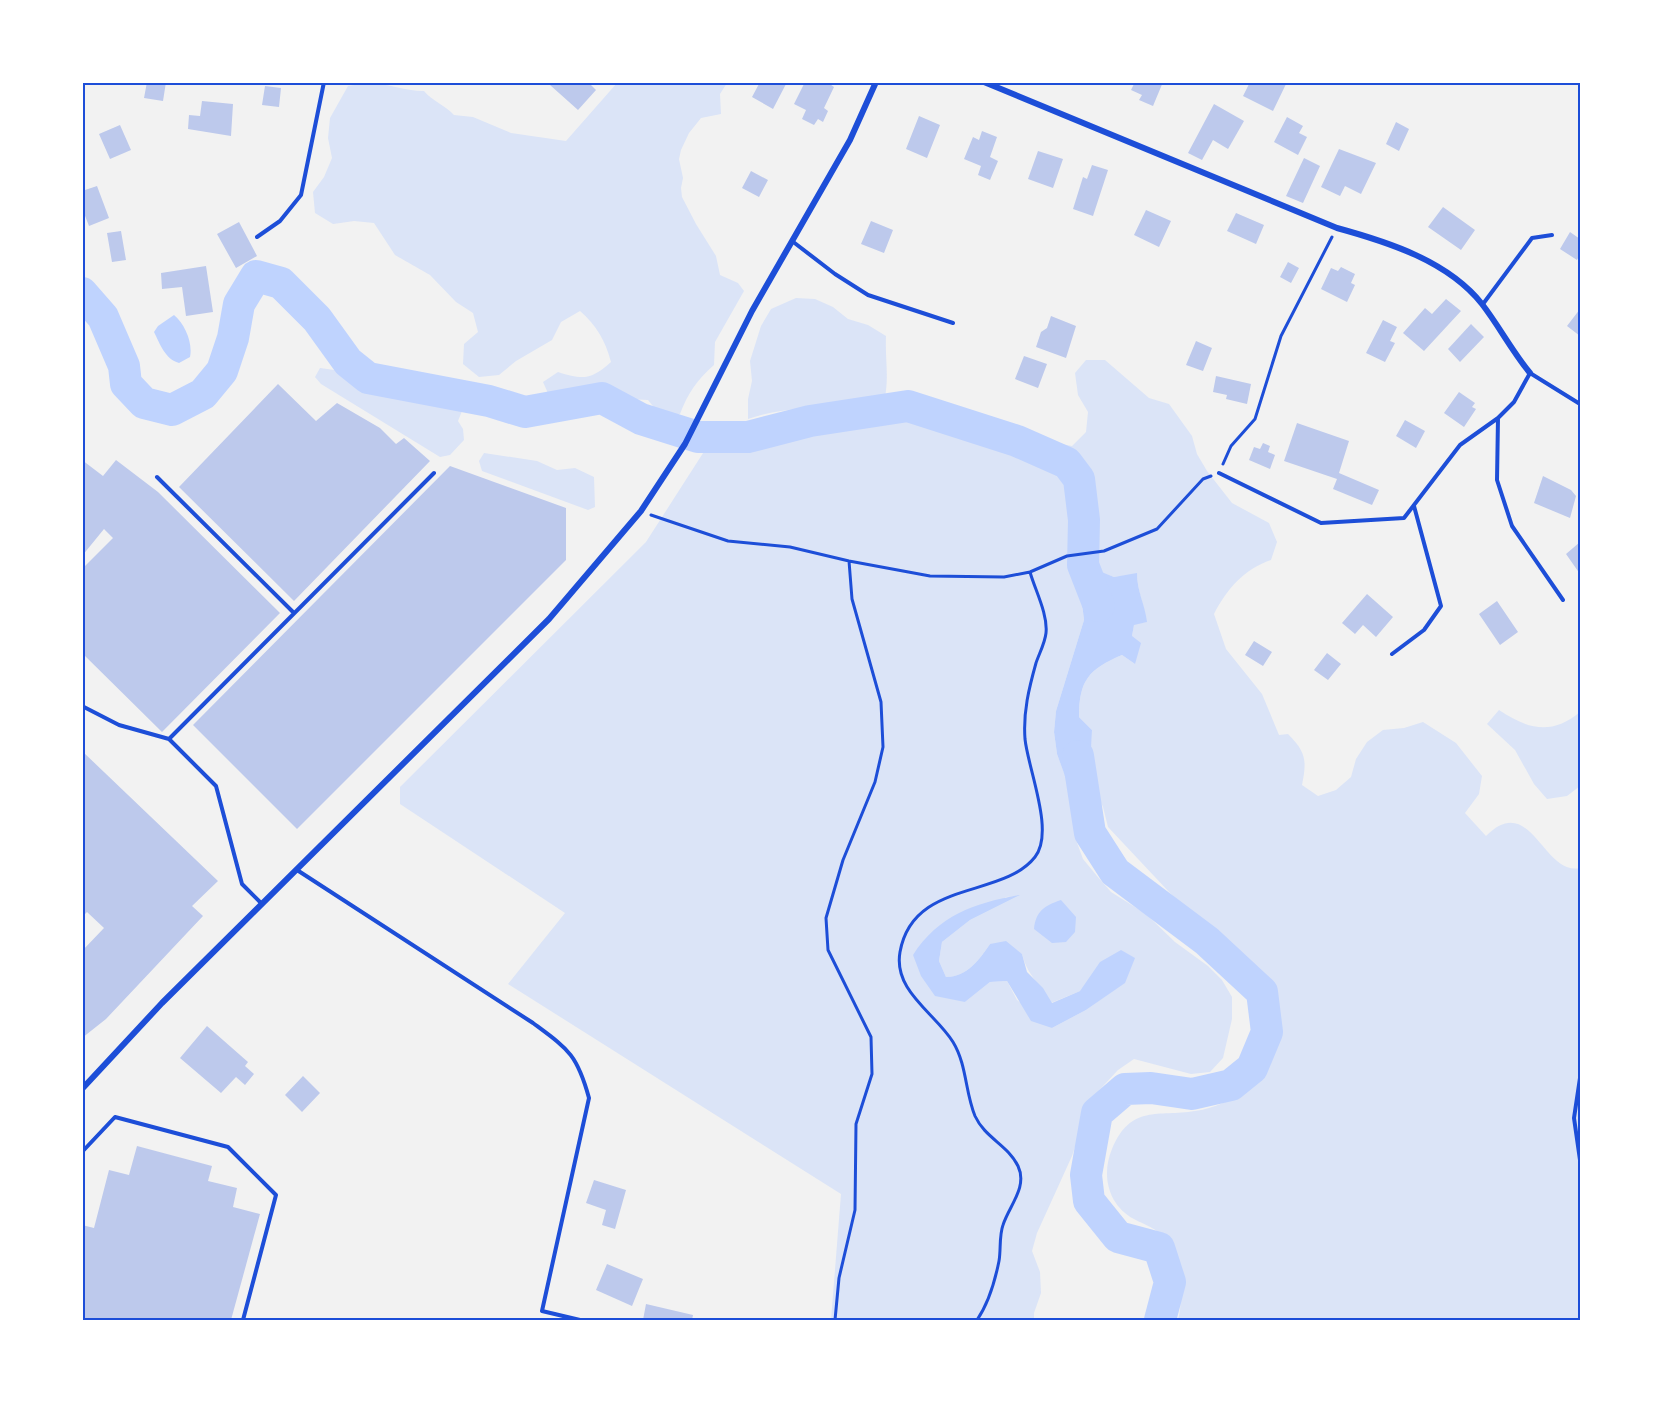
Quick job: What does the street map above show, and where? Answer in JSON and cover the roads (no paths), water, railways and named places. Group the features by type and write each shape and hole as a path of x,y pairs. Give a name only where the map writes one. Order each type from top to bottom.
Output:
{"street":[{"path":"82,1089 162,1003 549,619 641,511 685,444 752,311 850,140 876,82"},
{"path":"984,82 1336,228 1384,241 1440,268 1468,289 1483,305 1530,373"}],"lane":[{"path":"257,237 280,221 301,195 324,82"},
{"path":"1483,305 1532,238 1552,235"},
{"path":"792,241 835,274 868,295 953,323"},
{"path":"1219,473 1322,523 1404,518 1460,445 1498,418 1514,402 1530,373 1581,404"},
{"path":"1498,418 1497,480 1512,526 1563,600"},
{"path":"169,739 434,473"},
{"path":"157,477 294,613"},
{"path":"1392,654 1424,630 1441,606 1414,506"},
{"path":"82,706 119,725 169,739 216,786 242,884 262,904"},
{"path":"296,870 533,1023 568,1049 582,1071 589,1098 542,1311 580,1320"},
{"path":"1581,1078 1574,1118 1581,1160"},
{"path":"82,1152 115,1117 228,1147 276,1195 243,1320"}],"water":[{"path":"174,315 185,329 191,352 190,357 179,363 167,355 154,332 158,326"},
{"path":"1077,562 1114,577 1137,573 1147,622 1134,625 1132,636 1141,643 1135,664 1122,655 1101,665 1088,677 1084,685 1079,704 1079,717 1092,730 1090,780 1094,789 1079,801 1077,809 1057,754 1054,732 1056,711 1084,620"},
{"path":"1020,895 970,920 942,942 939,961 946,977 966,971 990,944 1006,941 1022,954 1027,972 1043,988 1052,1003 1080,991 1100,962 1121,950 1135,958 1125,983 1086,1010 1052,1028 1031,1021 1007,981 990,982 965,1002 935,996 921,976 913,955 923,941 934,930 959,913 988,902"},
{"path":"1061,900 1076,917 1075,932 1066,942 1052,943 1034,929 1035,923 1042,910"}],"waterway":[{"path":"82,293 103,317 124,366 126,384 144,403 172,410 203,394 222,371 233,338 239,304 256,276 281,283 317,319 348,362 368,378 489,401 525,412 602,398 641,419 698,437 748,437 810,421 908,406 1017,441 1067,463 1079,479 1084,520 1083,565 1099,606"},
{"path":"1078,756 1090,833 1115,872 1207,941 1262,992 1267,1032 1252,1068 1231,1085 1192,1094 1151,1088 1125,1089 1097,1113 1086,1175 1089,1201 1118,1237 1159,1248 1170,1282 1160,1320"}]}
